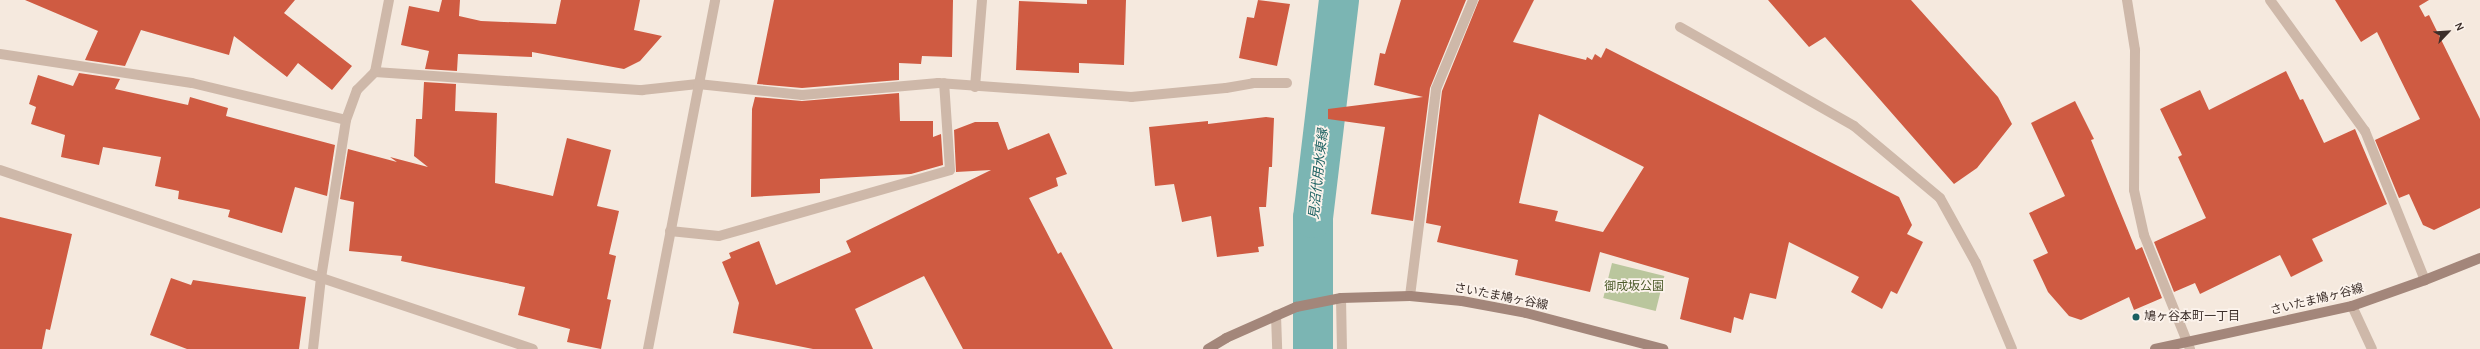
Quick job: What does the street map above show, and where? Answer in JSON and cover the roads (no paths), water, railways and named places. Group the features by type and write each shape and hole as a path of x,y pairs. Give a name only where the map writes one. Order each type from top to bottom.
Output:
{"main road":[{"name":"さいたま鳩ヶ谷線","path":"2155,349 2189,346 2352,306 2426,280 2480,258"},
{"name":"さいたま鳩ヶ谷線","path":"1276,315 1296,307 1341,298 1410,296 1462,300 1526,313 1663,349"},
{"path":"1208,349 1276,315"}],"street":[{"path":"313,349 320,278 346,120 357,90 375,72 389,0"},
{"path":"648,349 715,0"},
{"path":"975,87 982,0"},
{"path":"1410,296 1436,89 1473,0"},
{"path":"2127,0 2135,50 2134,190 2144,235 2189,346"},
{"path":"2270,0 2365,131 2426,280"},
{"path":"1680,27 1854,126 1940,198 1976,263 2012,349"},
{"path":"0,54 192,83 346,120"},
{"path":"375,72 642,90 698,84 802,95 944,83 975,87 1130,97 1226,88 1253,83 1287,83"},
{"path":"670,231 719,236 950,170 944,83"},
{"path":"0,170 533,349"},
{"path":"1341,298 1342,349"},
{"path":"2352,306 2372,349"},
{"path":"1276,315 1277,349"}],"waterway":[{"name":"見沼代用水東縁","path":"1313,349 1313,218 1339,0"}],"place":[{"name":"鳩ヶ谷本町一丁目","path":"2136,317"}],"park label":[{"name":"御成坂公園","path":"1634,287"}]}
